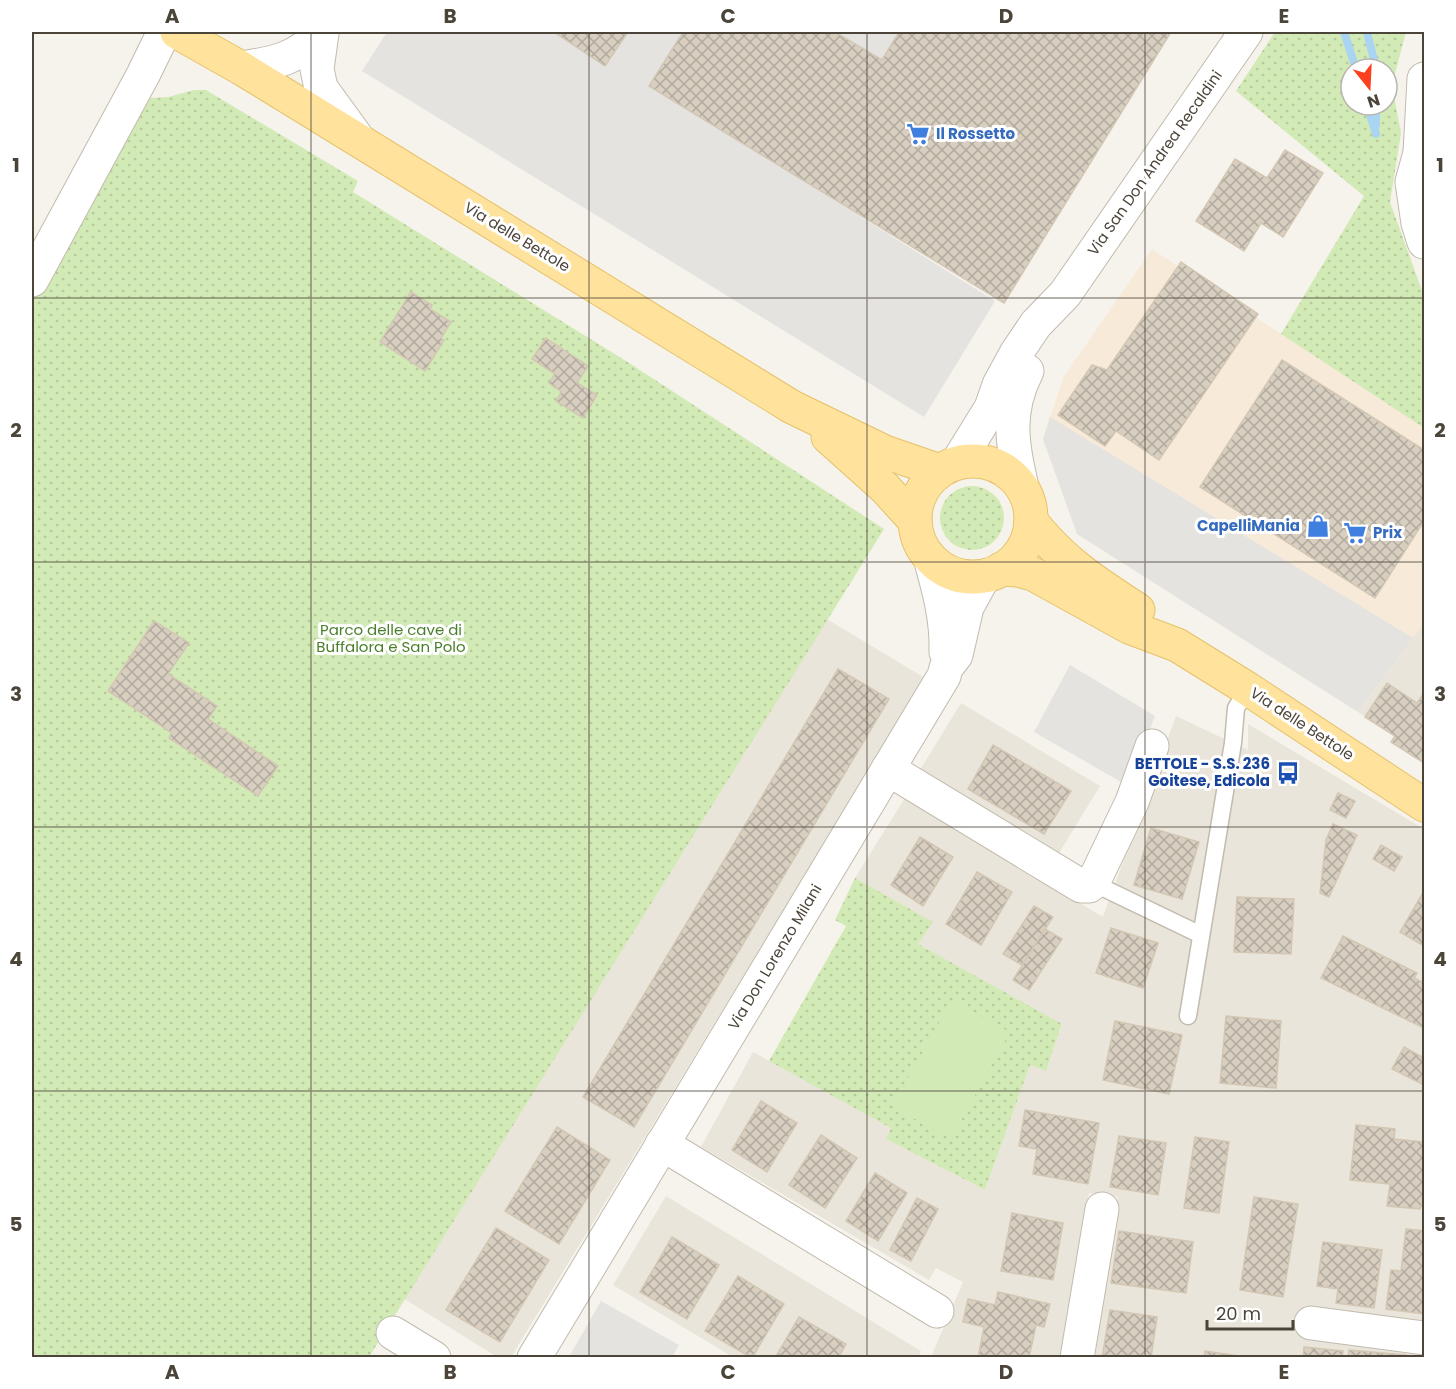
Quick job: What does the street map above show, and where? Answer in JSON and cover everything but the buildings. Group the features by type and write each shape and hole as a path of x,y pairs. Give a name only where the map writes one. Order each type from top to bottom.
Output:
{"main road":[{"name":"Via delle Bettole","path":"177,32 241,68 792,407 885,452 949,467"},
{"name":"Via delle Bettole","path":"792,407 869,472 915,521"},
{"path":"981,461 993,464 1015,478 1022,487 1027,498 1031,520 1029,535 1014,561 993,573 969,576 955,574 930,558 919,541 915,521 916,509 924,487 949,467 981,461"},
{"name":"Via delle Bettole","path":"1031,520 1059,554 1141,612 1177,645 1425,805"},
{"name":"Via delle Bettole","path":"993,573 1017,570 1032,574 1129,627 1177,645"}],"street":[{"path":"32,280 164,32"},
{"path":"241,68 276,62 297,54 322,32"},
{"path":"322,32 317,69 321,88 359,141"},
{"name":"Via San Don Andrea Recaldini","path":"949,467 986,418 999,385 1036,324 1065,294 1245,32"},
{"path":"1425,79 1422,156 1412,182 1418,224 1425,242"},
{"name":"Via San Don Andrea Recaldini","path":"1022,487 1013,448 1012,431 1016,399 1027,372 1051,330 1065,294"},
{"name":"Via Don Lorenzo Milani","path":"534,1358 944,676 946,668 945,622 930,558"},
{"name":"Via Don Lorenzo Milani","path":"946,668 956,655 967,607 993,573"},
{"path":"888,769 1082,886 1089,886 1093,883 1132,802 1152,747"},
{"path":"662,1144 937,1311"},
{"path":"1077,1358 1102,1209"},
{"path":"1311,1323 1425,1338"},
{"path":"393,1333 434,1358"}],"lane":[{"path":"1188,1016 1233,743 1236,708 1248,689"},
{"path":"1093,883 1201,935"}],"shaded area":[{"path":"387,32 554,32 605,65 628,32 683,32 650,85 995,301 924,417 362,71"},
{"path":"835,32 899,32 882,60"},
{"path":"1152,249 1424,428 1424,623 1358,712 1077,534 1043,439 1063,378"},
{"path":"1050,417 1413,638 1358,712 1077,534 1043,439"},
{"path":"825,618 925,678 511,1357 497,1357 403,1298"},
{"path":"1424,623 1424,756 1358,712"},
{"path":"1070,665 1155,716 1128,786 1034,732"},
{"path":"961,703 1100,786 1059,853 920,770"},
{"path":"1176,716 1248,750 1248,724 1424,829 1424,1321 1304,1306 1302,1337 1424,1353 1424,1357 1095,1357 1118,1197 1089,1193 1063,1357 931,1357 963,1282 936,1268 929,1280 701,1147 753,1052 892,1128 886,1139 985,1190 1030,1065 1046,1071 1062,1025 918,944 932,922 855,878 905,798 1103,917"},
{"path":"666,1196 921,1351 918,1358 733,1357 613,1285"},
{"path":"601,1301 679,1345 672,1357 569,1357"}],"green space":[{"path":"1275,32 1406,32 1399,58 1339,57 1339,117 1398,117 1401,133 1390,202 1424,296 1424,428 1281,334 1364,196 1236,91"},
{"name":"Parco delle cave di Buffalora e San Polo","path":"194,90 206,90 358,181 353,192 626,361 884,529 369,1357 32,1358 32,301 150,98 168,97"},
{"path":"972,486 990,492 998,500 1004,518 998,536 990,544 972,550 954,544 946,536 940,518 946,500 954,492"},
{"path":"855,878 933,922 918,944 1062,1024 1046,1071 1030,1065 985,1190 886,1139 891,1128 769,1061 846,926 835,920"},
{"path":"952,1000 1010,1032 951,1139 892,1106"}],"waterway":[{"path":"1344,32 1352,57"},
{"path":"1367,32 1373,57"},
{"path":"1371,117 1376,134"},
{"path":"1376,117 1376,125"}],"place":[{"name":"Il Rossetto","path":"918,134"},
{"name":"CapelliMania","path":"1318,526"},
{"name":"Prix","path":"1355,533"},
{"name":"BETTOLE - S.S. 236 Goitese, Edicola","path":"1288,773"}]}
